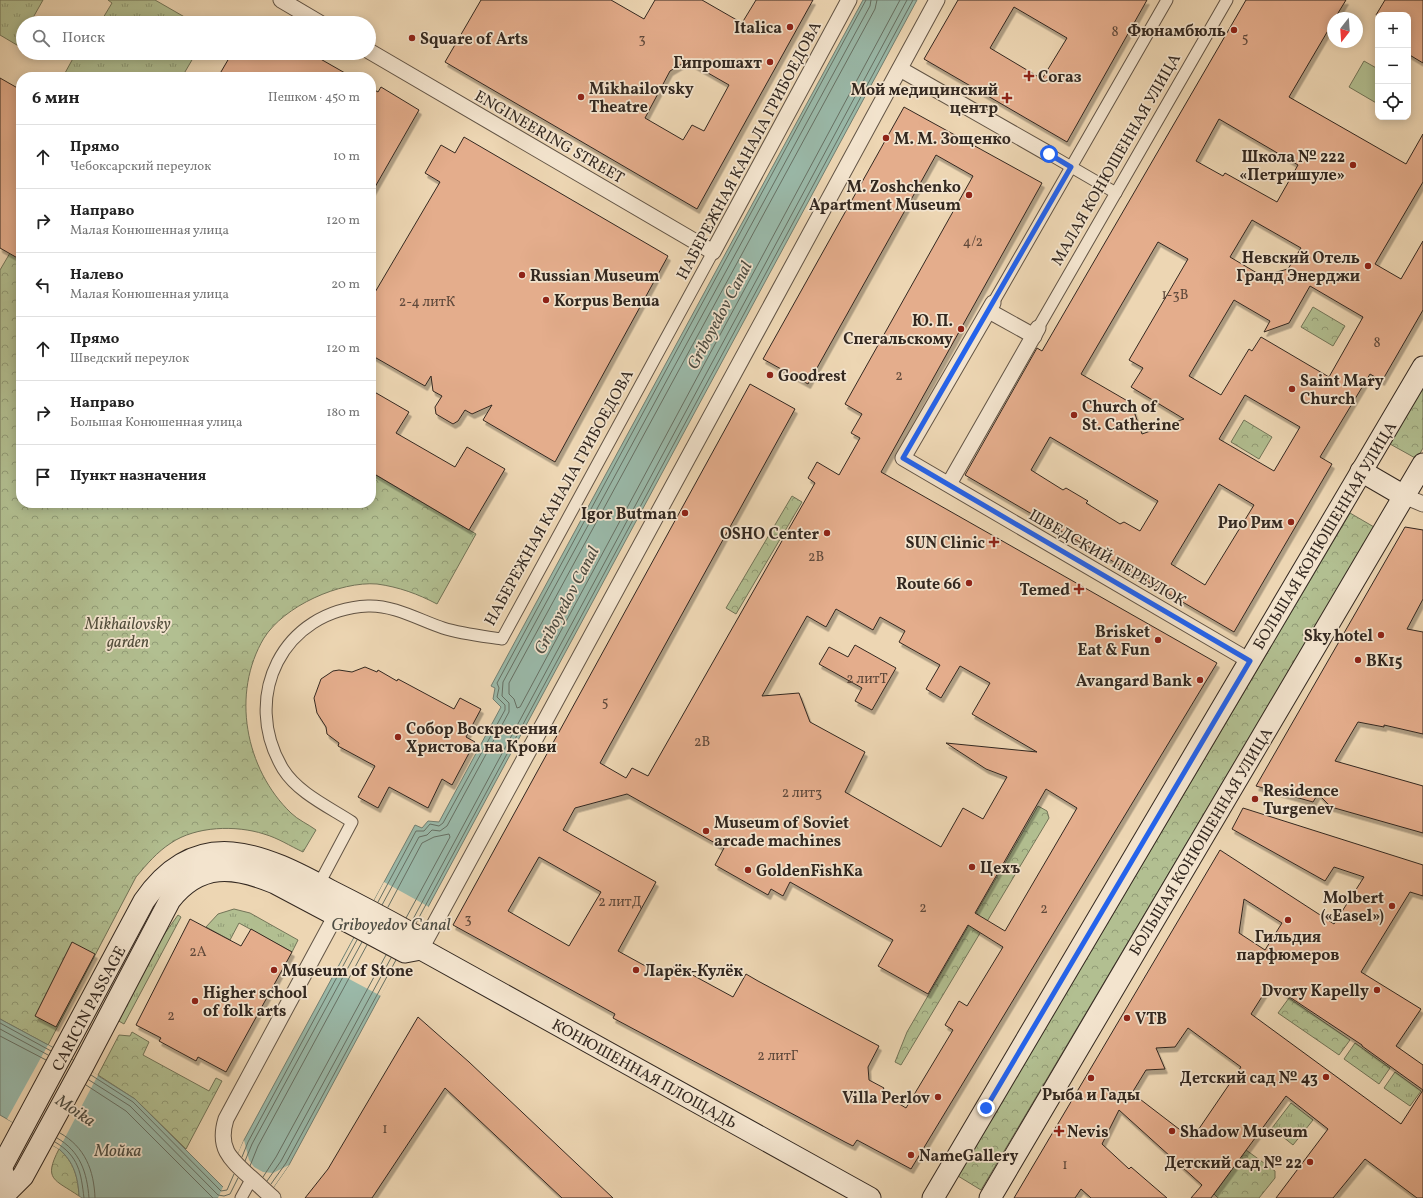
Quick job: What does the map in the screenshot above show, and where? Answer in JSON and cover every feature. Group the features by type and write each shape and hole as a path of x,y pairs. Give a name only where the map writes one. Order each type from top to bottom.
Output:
{"main road":[{"name":"БОЛЬШАЯ КОНЮШЕННАЯ УЛИЦА","path":"933,1198 1423,367"},
{"name":"БОЛЬШАЯ КОНЮШЕННАЯ УЛИЦА","path":"990,1198 1423,464"},
{"path":"1362,471 1404,496"},
{"name":"CARICIN PASSAGE","path":"5,1195 2,1166 64,1054 144,901 168,873 180,865 204,856 218,853 243,853 265,859 319,884 364,919"},
{"name":"CARICIN PASSAGE","path":"5,1195 23,1176 83,1066 170,900 178,890 194,877 214,871 226,870 247,873 274,883 336,915 364,919"},
{"name":"КОНЮШЕННАЯ ПЛОЩАДЬ","path":"364,919 870,1198"},
{"path":"945,1198 942,1190 943,1182 947,1174"}],"street":[{"path":"281,0 308,16"},
{"name":"НАБЕРЕЖНАЯ КАНАЛА ГРИБОЕДОВА","path":"319,884 352,822 301,789 284,770 272,748 266,723 266,698 272,674 286,648 300,633 320,618 344,610 369,606 394,610 445,628 474,635 502,639 849,0"},
{"path":"413,945 937,0"},
{"path":"948,484 903,458 1167,0"},
{"name":"МАЛАЯ КОНЮШЕННАЯ УЛИЦА","path":"948,484 1227,0"},
{"name":"ENGINEERING STREET","path":"376,55 713,252"},
{"path":"900,69 1116,193"},
{"path":"991,307 1036,332"},
{"name":"ШВЕДСКИЙ ПЕРЕУЛОК","path":"948,484 1250,661"},
{"path":"1404,496 1423,504"},
{"path":"271,1196 232,1161 222,1139 226,1119 336,915"},
{"path":"241,1198 252,1178"}],"green space":[{"path":"0,0 43,0 34,16 16,16 16,44 0,35"},
{"path":"108,0 155,0 183,16 104,16 112,3"},
{"path":"72,60 192,60 185,72 66,72"},
{"path":"1364,61 1375,67 1375,102 1349,87"},
{"name":"Mikhailovsky garden","path":"10,253 16,257 16,508 376,508 376,475 476,534 437,604 401,589 385,585 362,584 330,591 314,598 299,606 273,626 264,638 254,660 248,682 246,706 248,730 254,753 263,775 275,795 291,813 316,830 303,852 264,834 229,828 204,830 192,833 181,837 161,850 136,877 48,1045 0,1019 0,270"},
{"path":"1313,307 1345,326 1333,346 1301,327"},
{"path":"1423,387 1423,448 1417,459 1390,444"},
{"path":"1244,420 1272,437 1259,459 1231,442"},
{"path":"792,496 802,502 736,614 726,608"},
{"path":"1350,513 1374,527 981,1190 958,1176"},
{"path":"1038,806 1047,811 1049,818 901,1065 895,1062 907,1032"},
{"path":"234,909 250,913 298,940 292,952 239,923 230,940 206,927 218,914"},
{"path":"178,915 181,917 124,1024 117,1020 163,936"},
{"path":"1289,998 1350,1040 1339,1055 1278,1013"},
{"path":"132,1032 149,1042 143,1055 209,1091 216,1078 222,1081 186,1149 135,1099 98,1075 119,1035 130,1036"},
{"path":"1355,1043 1390,1068 1379,1084 1344,1059"},
{"path":"1395,1072 1421,1091 1410,1106 1384,1088"},
{"path":"1291,1103 1313,1120 1293,1145 1272,1128"},
{"path":"59,1149 72,1165 78,1182 79,1196 57,1182 54,1178 52,1167"},
{"path":"1246,1150 1275,1171 1275,1178 1259,1198 1218,1198 1214,1194"}],"water":[{"name":"Griboyedov Canal","path":"863,0 917,0 289,1165 266,1198 82,1198 79,1196 78,1182 72,1165 64,1154 59,1149 0,1115 0,1019 54,1048 135,1099 224,1188 244,1140 415,825 422,828 428,821 439,822 501,707 493,699 495,688 491,686"}],"pier":[{"path":"384,882 429,907 381,996 336,972"},
{"path":"48,1045 98,1075 59,1149 7,1119"},
{"path":"244,1140 249,1160 254,1167 263,1172 273,1173 289,1165 266,1198 218,1198"}],"building":[{"name":"Mikhailovsky Theatre","path":"481,0 611,0 644,19 655,0 702,0 742,23 756,0 813,0 697,209 445,62","holes":["687,61 729,85 704,131 692,125 683,140 645,118 670,71"]},
{"name":"Согаз","path":"958,0 1147,0 1067,142 924,59","holes":["1014,7 1067,38 1042,79 990,48"]},
{"path":"1246,0 1346,0 1339,12 1327,12 1327,32 1289,97 1406,164 1423,134 1423,182 1375,264 1401,279 1423,241 1423,310 1382,381 1370,374 1320,457 1332,464 1234,632 965,475 1037,348 1042,351","holes":["1219,119 1298,165 1277,202 1225,173 1223,176 1196,161","1252,220 1301,248 1288,269 1262,276 1230,257","1158,242 1188,259 1129,360 1143,368 1131,387 1184,419 1142,434 1131,403 1081,374","1310,286 1363,317 1329,377 1261,337 1252,351 1249,349 1221,395 1189,376 1234,300 1270,321 1264,332 1289,323","1245,395 1300,427 1274,471 1219,439","1050,437 1158,501 1140,531 1124,522 1120,524 1086,503 1088,501 1066,488 1063,490 1031,470","1219,484 1254,505 1205,585 1171,564"]},
{"path":"1385,0 1423,0 1423,63 1411,56 1411,12 1378,12"},
{"path":"228,60 322,60 343,72 221,72"},
{"path":"0,78 16,87 16,257 0,248"},
{"path":"381,87 419,110 376,185 376,91 378,92"},
{"path":"904,107 1042,183 881,472 1217,663 911,1169 857,1140 853,1146 845,1142 613,1018 615,1014 453,925 750,384 795,409 600,763 626,778 632,768 648,776 815,483 808,478 817,462 839,475 860,438 851,433 862,414 845,404 973,176 936,155 808,384 763,359","holes":["836,609 873,630 880,617 905,631 899,642 940,665 926,689 941,698 960,666 990,683 972,714 1037,752 946,743 986,769 1007,777 983,819 963,808 941,847 845,792 865,752 810,722 799,693 762,696 807,616 826,627","1046,789 1077,808 1005,931 975,913","627,794 724,848 715,865 768,895 771,889 783,896 790,882 893,940 878,966 928,994 968,925 1003,947 967,1006 959,1001 945,1025 953,1030 906,1108 881,1093 884,1088 869,1080 868,1067 879,1046 746,974 733,997 676,966 660,974 618,951 656,882 563,830 575,808","539,857 601,892 569,946 508,911"]},
{"name":"Korpus Benua","path":"464,137 668,256 555,462 483,420 492,405 472,414 465,410 458,421 453,424 436,414 435,407 442,396 433,391 431,376 425,386 376,358 376,291 440,182 425,173 441,145 455,153"},
{"path":"376,393 409,412 396,433 455,467 467,447 505,469 469,530 376,475"},
{"path":"1405,527 1423,530 1423,599 1407,629 1423,632 1423,734 1384,725 1384,727 1358,722 1335,761 1423,786 1423,833 1331,807 1318,794 1313,802 1256,786"},
{"path":"855,645 896,668 872,710 855,701 862,688 819,664 829,647 848,657"},
{"name":"Собор Воскресения Христова на Крови","path":"365,667 377,672 378,670 397,681 398,679 454,709 460,698 481,709 466,737 475,742 452,785 442,779 428,808 389,787 378,808 358,797 375,766 338,746 339,743 327,734 326,727 317,713 314,698 321,679 333,671 339,670 352,672"},
{"path":"1243,808 1423,865 1423,896 1410,892 1361,972 1421,1009 1396,1046 1423,1065 1423,1090 1423,1198 1417,1198 1365,1159 1333,1198 1276,1198 1328,1129 1286,1096 1211,1198 1191,1198 1202,1185 1119,1110 1102,1144 1129,1169 1131,1167 1167,1198 1091,1198 1081,1189 1075,1198 1014,1198 1220,850 1334,924 1364,877 1334,867 1325,881 1232,829","holes":["1244,899 1282,923 1265,950 1239,933","1270,984 1362,1045 1423,1090 1401,1124 1251,1014","1188,1028 1241,1067 1192,1139 1132,1093 1146,1070 1165,1069 1156,1048 1175,1047"]},
{"name":"Higher school of folk arts","path":"190,919 241,946 251,929 292,952 226,1072 198,1057 196,1061 159,1041 161,1038 136,1025"},
{"path":"72,942 95,954 56,1027 35,1016"},
{"path":"418,1017 469,1062 613,1198 562,1198 445,1088 372,1198 305,1198 328,1169"}],"place":[{"name":"Italica","path":"790,27"},
{"name":"Фюнамбюль","path":"1234,30"},
{"name":"Square of Arts","path":"412,38"},
{"name":"Гипрошахт","path":"770,62"},
{"name":"Согаз","path":"1029,76"},
{"name":"Mikhailovsky Theatre","path":"581,97"},
{"name":"Мой медицинский центр","path":"1007,98"},
{"name":"М. М. Зощенко","path":"886,138"},
{"name":"Школа № 222 «Петришуле»","path":"1353,165"},
{"name":"M. Zoshchenko Apartment Museum","path":"969,195"},
{"name":"Невский Отель Гранд Энерджи","path":"1368,266"},
{"name":"Russian Museum","path":"522,275"},
{"name":"Korpus Benua","path":"546,300"},
{"name":"Ю. П. Спегальскому","path":"961,329"},
{"name":"Goodrest","path":"770,375"},
{"name":"Saint Mary Church","path":"1292,389"},
{"name":"Church of St. Catherine","path":"1074,415"},
{"name":"Igor Butman","path":"685,513"},
{"name":"Рио Рим","path":"1291,522"},
{"name":"OSHO Center","path":"827,533"},
{"name":"SUN Clinic","path":"994,542"},
{"name":"Route 66","path":"969,583"},
{"name":"Temed","path":"1079,589"},
{"name":"Sky hotel","path":"1381,635"},
{"name":"Brisket Eat & Fun","path":"1158,640"},
{"name":"BK15","path":"1358,660"},
{"name":"Avangard Bank","path":"1200,680"},
{"name":"Собор Воскресения Христова на Крови","path":"398,737"},
{"name":"Residence Turgenev","path":"1255,799"},
{"name":"Museum of Soviet arcade machines","path":"706,831"},
{"name":"Цехъ","path":"972,867"},
{"name":"GoldenFishKa","path":"748,870"},
{"name":"Molbert («Easel»)","path":"1392,906"},
{"name":"Гильдия парфюмеров","path":"1288,920"},
{"name":"Museum of Stone","path":"274,970"},
{"name":"Ларёк-Кулёк","path":"636,970"},
{"name":"Dvory Kapelly","path":"1377,990"},
{"name":"Higher school of folk arts","path":"195,1001"},
{"name":"VTB","path":"1127,1018"},
{"name":"Детский сад № 43","path":"1326,1077"},
{"name":"Рыба и Гады","path":"1091,1078"},
{"name":"Villa Perlov","path":"938,1097"},
{"name":"Nevis","path":"1059,1131"},
{"name":"Shadow Museum","path":"1172,1131"},
{"name":"NameGallery","path":"911,1155"},
{"name":"Детский сад № 22","path":"1310,1162"}],"route":[{"path":"986,1108 1250,661 903,458 1071,167 1049,154"}],"water label":[{"name":"Moika","path":"76,1110"},
{"name":"Мойка","path":"118,1150"}]}
